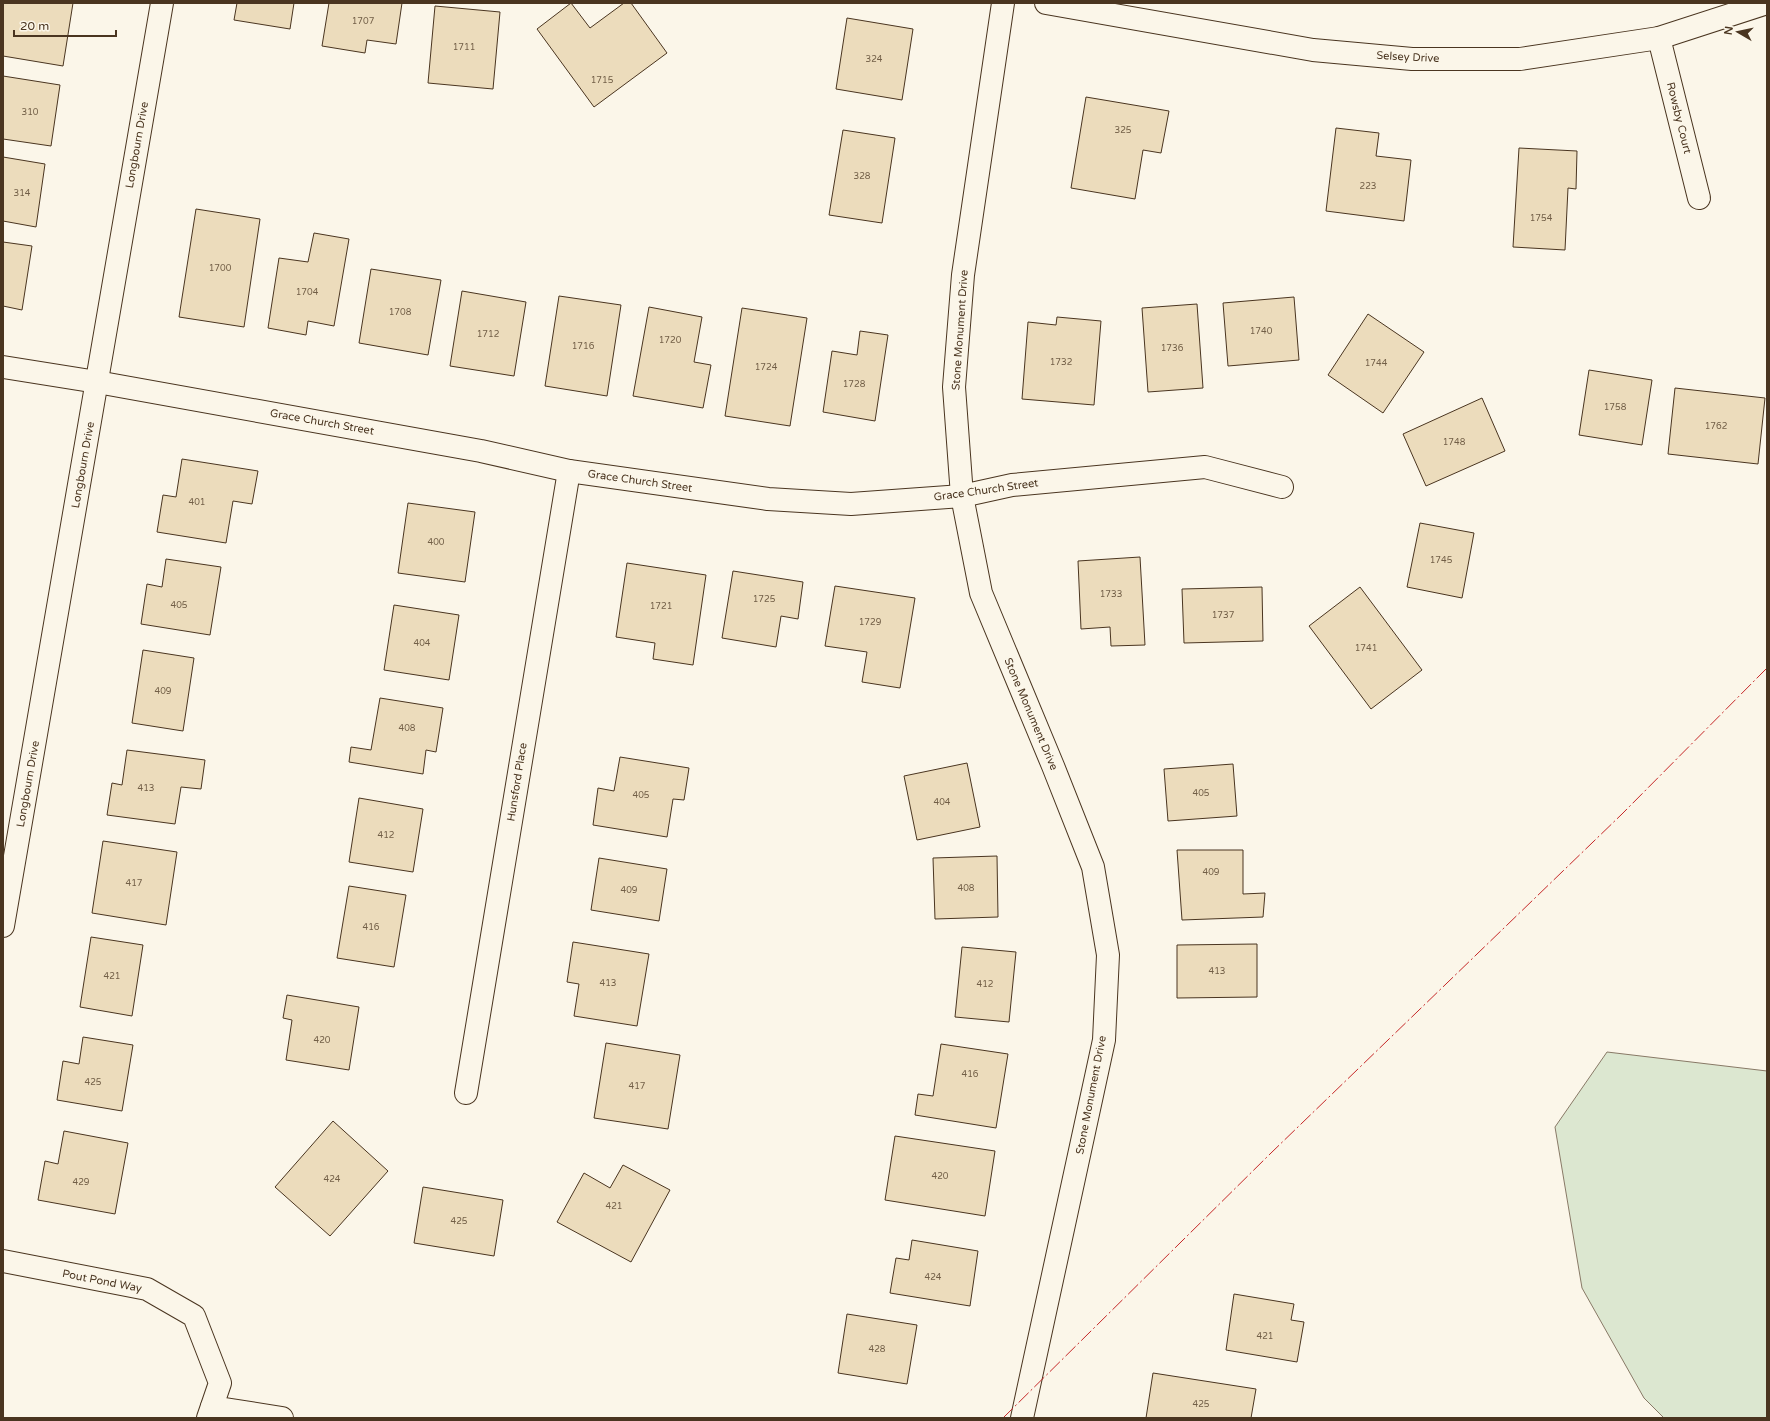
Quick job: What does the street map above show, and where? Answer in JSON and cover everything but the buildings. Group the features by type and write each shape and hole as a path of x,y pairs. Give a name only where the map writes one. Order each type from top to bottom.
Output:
{"street":[{"name":"Longbourn Drive","path":"3,926 162,3"},
{"name":"Stone Monument Drive","path":"1003,3 963,284 954,387 962,496 981,592 1093,867 1108,956 1104,1040 1022,1418"},
{"name":"Selsey Drive","path":"1046,3 1313,50 1412,59 1520,59 1659,38 1767,3"},
{"name":"Rowsby Court","path":"1659,38 1699,198"},
{"name":"Grace Church Street","path":"3,367 97,382 481,451 569,471 783,500 851,504 962,496 1012,485 1205,467 1282,487"},
{"name":"Hunsford Place","path":"466,1093 569,471"},
{"name":"Pout Pond Way","path":"3,1261 147,1289 194,1316 220,1383 210,1412 282,1418"}],"green space":[{"path":"1607,1052 1767,1071 1767,1418 1664,1418 1644,1398 1582,1288 1555,1127"}],"power":[{"path":"1003,1418 1271,1153 1622,814 1767,668"}]}
